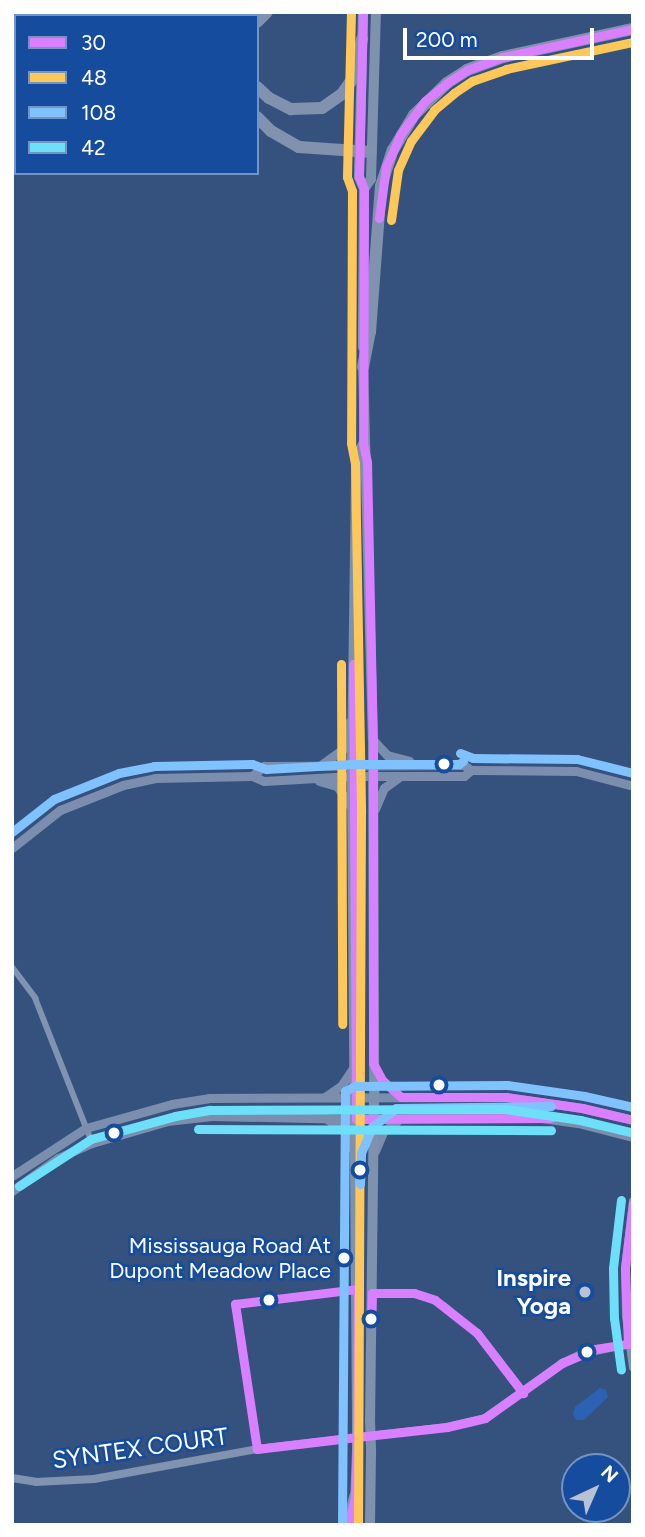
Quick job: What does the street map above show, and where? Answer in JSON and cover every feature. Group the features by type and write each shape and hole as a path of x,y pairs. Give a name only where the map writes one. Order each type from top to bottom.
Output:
{"highway":[{"path":"363,367 370,332 381,186 396,142 414,115 447,83 467,70 503,57 633,29"},
{"path":"259,89 269,98 291,109 322,108 342,94 354,77 362,32"},
{"path":"259,119 271,131 299,147 365,152"},
{"path":"348,1525 355,1496"}],"main road":[{"path":"363,12 365,152"},
{"path":"370,1525 374,1097 373,740 368,462 363,443 364,189 359,177 365,152 376,12"},
{"path":"354,1525 358,1289 352,771 356,461 363,443"},
{"path":"319,766 341,751 346,725 353,719"},
{"path":"373,740 387,755 413,761 420,766"},
{"path":"252,776 264,766 319,766 372,771 464,765 471,770 576,771 633,786"},
{"path":"372,771 401,776 464,776 471,770"},
{"path":"12,848 60,810 123,785 167,777 252,776 264,780 312,778 352,771"},
{"path":"373,812 384,788 401,776"},
{"path":"312,778 338,786 352,809"},
{"path":"373,1063 382,1080 401,1097"},
{"path":"324,1098 341,1086 355,1065"},
{"path":"12,1176 86,1128 172,1104 209,1098 506,1097 582,1108 633,1121"},
{"path":"12,1191 58,1158 92,1143 167,1121 212,1116 356,1119 539,1117 633,1137"},
{"path":"325,1118 348,1133 356,1166"},
{"path":"373,1156 383,1132 400,1119"}],"street":[{"path":"12,967 35,999 92,1143"},
{"path":"633,1201 625,1268 628,1344 633,1368"},
{"path":"257,1449 235,1304 358,1289"},
{"path":"372,1293 414,1293 444,1305 477,1333 523,1393"},
{"name":"SYNTEX COURT","path":"12,1478 36,1482 94,1479 257,1449 447,1427 485,1418 523,1393 552,1369 581,1354 628,1344"}],"shaded area":[{"path":"600,1388 606,1390 608,1397 584,1420 576,1420 573,1414 575,1407"}],"transit line":[{"name":"48","path":"351,12 347,177 352,191 351,443 355,463 361,812 358,1525"},
{"name":"30","path":"363,12 359,177 364,189 363,443 367,462 373,740 373,1063 382,1080 401,1097 506,1097 582,1108 633,1120"},
{"name":"30","path":"379,218 386,167 400,135 425,101 447,83 467,70 503,57 633,29"},
{"name":"48","path":"391,220 398,170 411,141 434,110 454,93 472,81 506,69 633,42"},
{"name":"48","path":"341,664 342,1024"},
{"name":"30","path":"353,664 356,1119 551,1118"},
{"name":"108","path":"460,753 473,758 577,759 633,773"},
{"name":"108","path":"12,832 54,799 119,773 154,766 252,764 266,769 352,764 459,764 463,761"},
{"name":"108","path":"342,1525 345,1091 355,1086 507,1085 584,1096 633,1107"},
{"name":"108","path":"360,1184 361,1153 372,1127 396,1108 551,1106"},
{"name":"42","path":"19,1186 91,1139 175,1116 210,1110 505,1109 580,1120 630,1132"},
{"name":"42","path":"198,1129 551,1130"},
{"name":"42","path":"621,1200 613,1268 614,1318 621,1370"},
{"name":"30","path":"357,1437 447,1427 485,1418 562,1363 595,1349 628,1344 625,1268 633,1203"},
{"name":"30","path":"358,1289 357,1437 257,1449 235,1304 358,1289"},
{"name":"30","path":"371,1323 372,1293 414,1293 435,1300 477,1333 523,1393"},
{"name":"30","path":"348,1525 355,1496 357,1437"}],"place":[{"name":"Mississauga Road At Dupont Meadow Place","path":"344,1258"},
{"name":"Inspire Yoga","path":"585,1292"}]}
